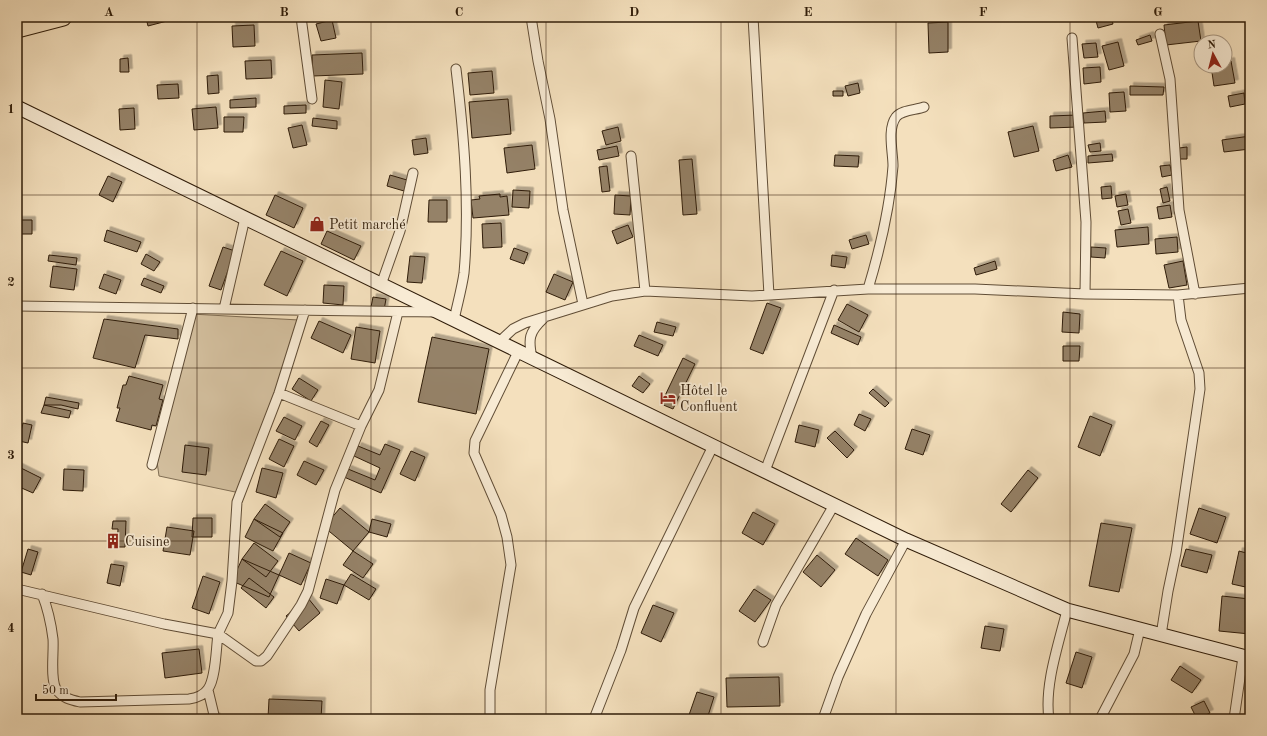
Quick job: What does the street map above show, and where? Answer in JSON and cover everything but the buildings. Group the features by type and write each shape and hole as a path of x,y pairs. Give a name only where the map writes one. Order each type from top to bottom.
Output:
{"highway":[{"path":"17,29 41,20 63,17"}],"street":[{"path":"301,17 312,99"},
{"path":"531,17 550,119 563,210 583,304"},
{"path":"752,17 769,295"},
{"path":"1160,34 1170,79 1179,210 1195,294"},
{"path":"1072,38 1086,222 1085,294"},
{"path":"454,320 464,274 466,211 464,139 456,68"},
{"path":"17,107 906,540 1067,610 1247,658 1234,719"},
{"path":"868,289 880,250 888,207 893,165 892,128 895,118 900,114 924,107"},
{"path":"631,156 645,291"},
{"path":"381,285 400,231 413,173"},
{"path":"224,309 245,218"},
{"path":"499,342 513,329 525,323 612,296 645,291 690,292 734,296 868,289 975,289 1085,294 1178,295 1250,288"},
{"path":"765,471 834,290"},
{"path":"1161,635 1176,553 1200,388 1199,373 1181,320 1178,295"},
{"path":"17,306 437,312"},
{"path":"152,465 194,308"},
{"path":"42,594 49,612 53,641 56,689 67,699 80,702 189,699 198,697 208,690 212,681 218,634 228,613 232,581 237,502 279,393 305,310"},
{"path":"17,589 164,624 218,634 256,661 261,661 267,656 301,605 308,591 335,490 361,426 379,390 398,312"},
{"path":"532,358 530,336 533,328 544,318"},
{"path":"490,719 490,690 511,565 507,538 501,515 474,453 475,441 518,352"},
{"path":"279,393 361,426"},
{"path":"594,719 621,650 634,608 713,446"},
{"path":"763,642 776,605 834,505"},
{"path":"823,719 838,677 866,614 906,540"},
{"path":"1049,719 1048,710 1053,668 1067,610"},
{"path":"1100,719 1134,654 1140,630"},
{"path":"208,690 215,719"}],"shaded area":[{"path":"191,314 299,320 291,355 240,493 159,476 155,447"}],"place":[{"name":"Petit marché","path":"317,224"},
{"name":"Hôtel le Confluent","path":"668,398"},
{"name":"Cuisine","path":"113,541"}]}
